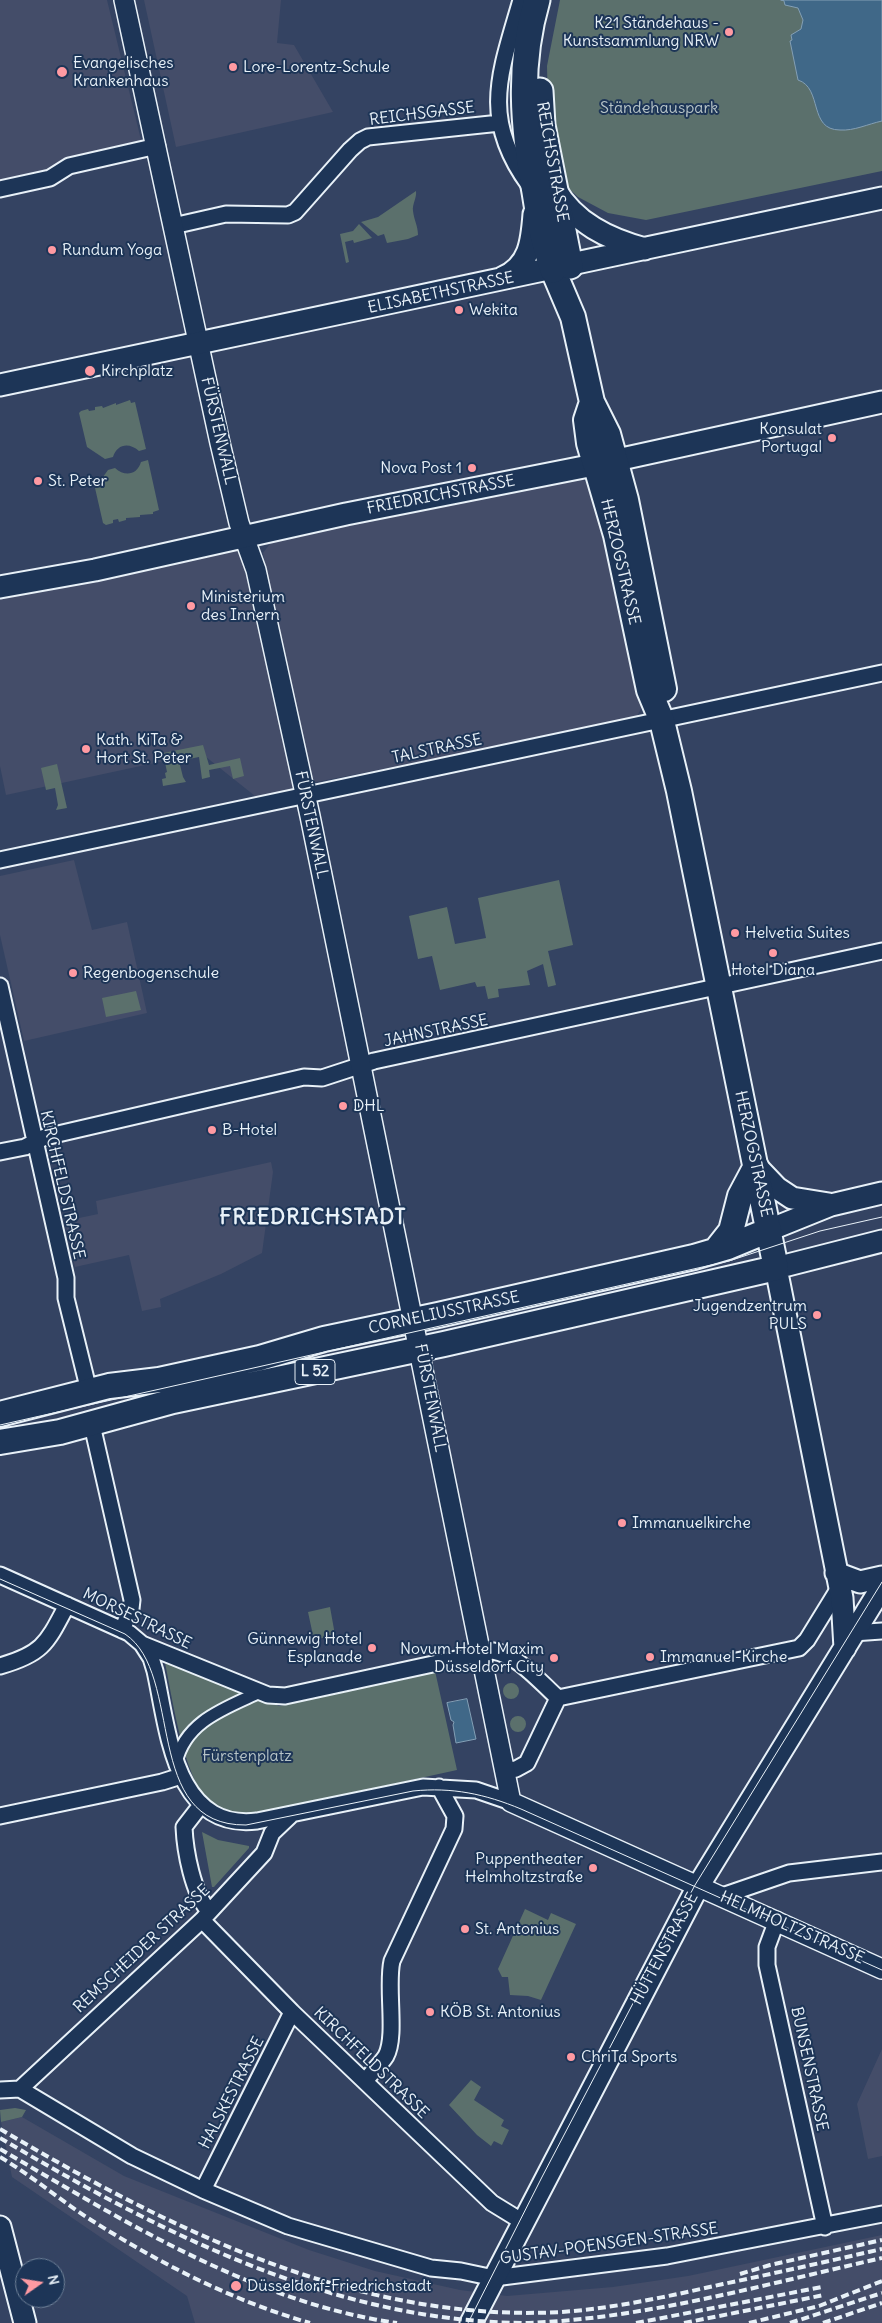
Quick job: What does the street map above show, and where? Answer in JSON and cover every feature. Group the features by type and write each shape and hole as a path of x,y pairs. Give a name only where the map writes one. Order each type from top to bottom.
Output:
{"highway":[{"path":"537,0 529,37 523,90 527,143 541,192"},
{"name":"REICHSSTRASSE","path":"554,0 545,37 540,78 542,125 541,192 544,243 561,268"}],"main road":[{"path":"495,282 515,271 529,252 541,192 565,204 588,225 622,243 645,249"},
{"name":"ELISABETHSTRASSE","path":"0,385 197,342 495,282 882,198"},
{"name":"HERZOGSTRASSE","path":"561,268 592,402 605,426 604,463 632,527 664,686 665,704 662,721 720,988 849,1641"},
{"name":"FRIEDRICHSTRASSE","path":"0,587 58,577 244,538 346,514 604,463 882,402"},
{"path":"716,1250 731,1231 740,1196 756,1166 777,1188 792,1198 831,1205"},
{"name":"CORNELIUSSTRASSE","path":"0,1414 38,1405 87,1384 124,1383 168,1378 260,1358 324,1339 716,1250 831,1205 882,1193"},
{"name":"CORNELIUSSTRASSE","path":"0,1442 92,1425 173,1401 420,1349 776,1268 882,1241"},
{"name":"L 52","path":"27,1438 32,1429 50,1422 48,1412 38,1405"},
{"path":"838,1581 860,1582 882,1577"},
{"name":"HÜTTENSTRASSE","path":"471,2323 698,1886 882,1588"},
{"path":"0,2227 25,2323"}],"street":[{"name":"FÜRSTENWALL","path":"124,0 220,443 244,538 256,570 305,794 481,1654"},
{"name":"REICHSSTRASSE","path":"521,0 498,84 500,123 512,159 541,192"},
{"name":"REICHSGASSE","path":"173,226 226,214 279,216 295,212 350,150 368,137 500,123"},
{"path":"0,189 50,178 69,166 157,146"},
{"name":"TALSTRASSE","path":"0,860 882,673"},
{"name":"JAHNSTRASSE","path":"0,1152 25,1146 45,1137 153,1111 304,1077 322,1078 362,1067 374,1061 882,952"},
{"name":"KIRCHFELDSTRASSE","path":"0,986 66,1278 66,1298 87,1384"},
{"path":"92,1425 132,1600 131,1609 122,1630"},
{"name":"MORSESTRASSE","path":"0,1575 122,1630 142,1644 154,1646 260,1692"},
{"path":"558,1698 799,1648 807,1640 838,1581"},
{"path":"0,1666 38,1651 53,1632 67,1604"},
{"path":"849,1641 882,1631"},
{"path":"142,1644 151,1658 179,1770 201,1805 219,1818 233,1822 257,1821 423,1787 476,1790 511,1802 481,1654"},
{"path":"0,1816 162,1782 179,1770 183,1742 206,1718 260,1692 276,1697 285,1696 481,1654 501,1653 520,1665 558,1698"},
{"path":"505,1771 516,1769 527,1763 558,1698"},
{"path":"366,2080 386,2055 390,2040 389,1978 392,1961 454,1829 455,1816 448,1800 439,1787"},
{"name":"HELMHOLTZSTRASSE","path":"511,1802 777,1920 882,1969"},
{"name":"KIRCHFELDSTRASSE","path":"201,1805 184,1827 184,1837 197,1893 206,1916 292,2012 366,2080 492,2204 523,2222"},
{"name":"REMSCHEIDER STRASSE","path":"20,2089 206,1916 264,1853 272,1833 293,1813"},
{"path":"722,1896 789,1873 882,1862"},
{"name":"BUNSENSTRASSE","path":"777,1920 767,1947 766,1964 825,2226"},
{"name":"HALSKESTRASSE","path":"203,2190 292,2012"},
{"path":"0,2090 20,2089"},
{"name":"GUSTAV-POENSGEN-STRASSE","path":"20,2089 132,2156 203,2190 288,2226 431,2268 461,2271 494,2278 667,2256 882,2214"}],"shaded area":[{"name":"Evangelisches Krankenhaus","path":"0,0 107,0 142,144 42,174 0,183"},
{"name":"Lore-Lorentz-Schule","path":"144,0 281,0 277,43 294,45 333,112 176,147"},
{"path":"781,0 882,0 882,121 845,130 830,128 823,123 811,91 806,84 798,80 790,41 792,40 791,35 801,29 803,20 798,8 785,5 784,1"},
{"path":"575,475 594,487 644,703 635,720 316,782 309,778 263,553 272,541"},
{"path":"233,548 241,554 294,785 289,793 260,800 201,753 6,795 0,766 0,595"},
{"name":"Regenbogenschule","path":"74,860 92,930 127,922 147,1013 24,1041 0,935 0,876"},
{"path":"271,1162 273,1172 262,1253 221,1274 160,1299 161,1307 142,1311 129,1255 75,1267 65,1221 98,1214 96,1201"},
{"path":"467,1699 476,1739 456,1743 454,1722 451,1720 447,1703"},
{"path":"882,2049 882,2156 868,2159 857,2104"},
{"path":"22,2117 124,2176 309,2250 375,2271 460,2290 507,2296 613,2287 688,2276 882,2235 882,2323 195,2323 187,2296 12,2177 1,2122"}],"green space":[{"name":"Ständehauspark","path":"560,0 882,0 882,171 646,220 608,213 578,197 563,183 548,109 547,66"},
{"path":"416,191 413,211 418,235 387,243 384,234 378,236 361,222 378,217"},
{"path":"359,224 372,238 354,243 353,240 345,242 349,262 346,263 340,234 353,231"},
{"path":"130,400 131,403 135,402 146,449 139,451 131,446 124,446 117,449 113,457 105,459 87,447 79,413 88,409 89,411 95,410 95,407 102,406 103,408"},
{"path":"148,460 159,510 153,512 153,514 126,518 126,520 119,522 118,519 106,525 103,523 95,488 108,470 115,468 123,473 134,472 141,462"},
{"path":"203,745 209,765 240,758 244,776 233,779 230,766 209,770 210,777 202,779 199,757 179,761 186,782 163,786 162,779 166,778 165,773 167,772 163,753"},
{"path":"57,764 67,808 56,810 58,805 55,788 46,790 41,768"},
{"path":"559,880 573,945 548,951 556,985 548,987 543,964 527,971 530,985 498,989 499,997 488,999 485,986 477,987 475,982 440,990 432,956 418,959 409,916 447,907 455,944 486,938 478,898"},
{"path":"136,991 141,1010 106,1017 102,998"},
{"path":"330,1607 335,1635 314,1640 308,1612"},
{"name":"Fürstenplatz","path":"164,1658 279,1706 435,1671 457,1770 260,1813 240,1814 227,1812 210,1802 201,1791 193,1775 180,1735"},
{"path":"511,1683 519,1691 511,1699 503,1691"},
{"path":"518,1716 526,1724 518,1732 510,1724"},
{"path":"202,1832 218,1840 249,1846 214,1887 212,1887"},
{"path":"525,1909 548,1920 551,1913 576,1924 541,2000 528,1996 510,1995 508,1977 502,1977 498,1969"},
{"path":"471,2080 481,2087 474,2100 504,2120 501,2126 509,2130 502,2145 494,2141 491,2146 477,2135 449,2105"},
{"path":"15,2108 26,2110 22,2117 1,2122 0,2110"}],"tram line":[{"path":"0,1425 729,1261 820,1231 882,1217"},
{"path":"0,1579 125,1634 143,1654 154,1681 177,1776 191,1801 213,1819 246,1825 413,1791 441,1790 468,1793 494,1799 521,1809 882,1970"},
{"path":"468,2323 695,1885 882,1582"}],"railway":[{"path":"0,2129 132,2202 199,2234 269,2263 339,2286 412,2302 486,2311 562,2312 582,2310 623,2305 663,2297 882,2249"},
{"path":"0,2138 123,2207 187,2238 253,2266 319,2290 388,2307 457,2319 529,2323 574,2320 618,2314 751,2289 882,2258"},
{"path":"0,2149 142,2230 241,2278 292,2297 344,2313 397,2323"},
{"path":"0,2157 91,2220 170,2266 253,2304 310,2323"},
{"path":"740,2274 770,2265 882,2240"},
{"path":"749,2323 819,2306 882,2281"},
{"path":"636,2323 822,2287"},
{"path":"790,2323 882,2293"},
{"path":"684,2323 824,2295"},
{"path":"823,2323 882,2303"}],"place":[{"name":"K21 Ständehaus - Kunstsammlung NRW","path":"729,32"},
{"name":"Lore-Lorentz-Schule","path":"233,67"},
{"name":"Evangelisches Krankenhaus","path":"62,72"},
{"name":"Rundum Yoga","path":"52,250"},
{"name":"Wekita","path":"459,310"},
{"name":"Kirchplatz","path":"90,371"},
{"name":"Konsulat Portugal","path":"832,438"},
{"name":"Nova Post 1","path":"472,468"},
{"name":"St. Peter","path":"38,481"},
{"name":"Ministerium des Innern","path":"191,606"},
{"name":"Kath. KiTa & Hort St. Peter","path":"86,749"},
{"name":"Helvetia Suites","path":"735,933"},
{"name":"Hotel Diana","path":"773,953"},
{"name":"Regenbogenschule","path":"73,973"},
{"name":"DHL","path":"343,1106"},
{"name":"B-Hotel","path":"212,1130"},
{"name":"Jugendzentrum PULS","path":"817,1315"},
{"name":"Immanuelkirche","path":"622,1523"},
{"name":"Günnewig Hotel Esplanade","path":"372,1648"},
{"name":"Immanuel-Kirche","path":"650,1657"},
{"name":"Novum Hotel Maxim Düsseldorf City","path":"554,1658"},
{"name":"Puppentheater Helmholtzstraße","path":"593,1868"},
{"name":"St. Antonius","path":"465,1929"},
{"name":"KÖB St. Antonius","path":"430,2012"},
{"name":"ChriTa Sports","path":"571,2057"},
{"name":"Düsseldorf-Friedrichstadt","path":"236,2286"}],"district":[{"name":"FRIEDRICHSTADT","path":"313,1218"}]}
